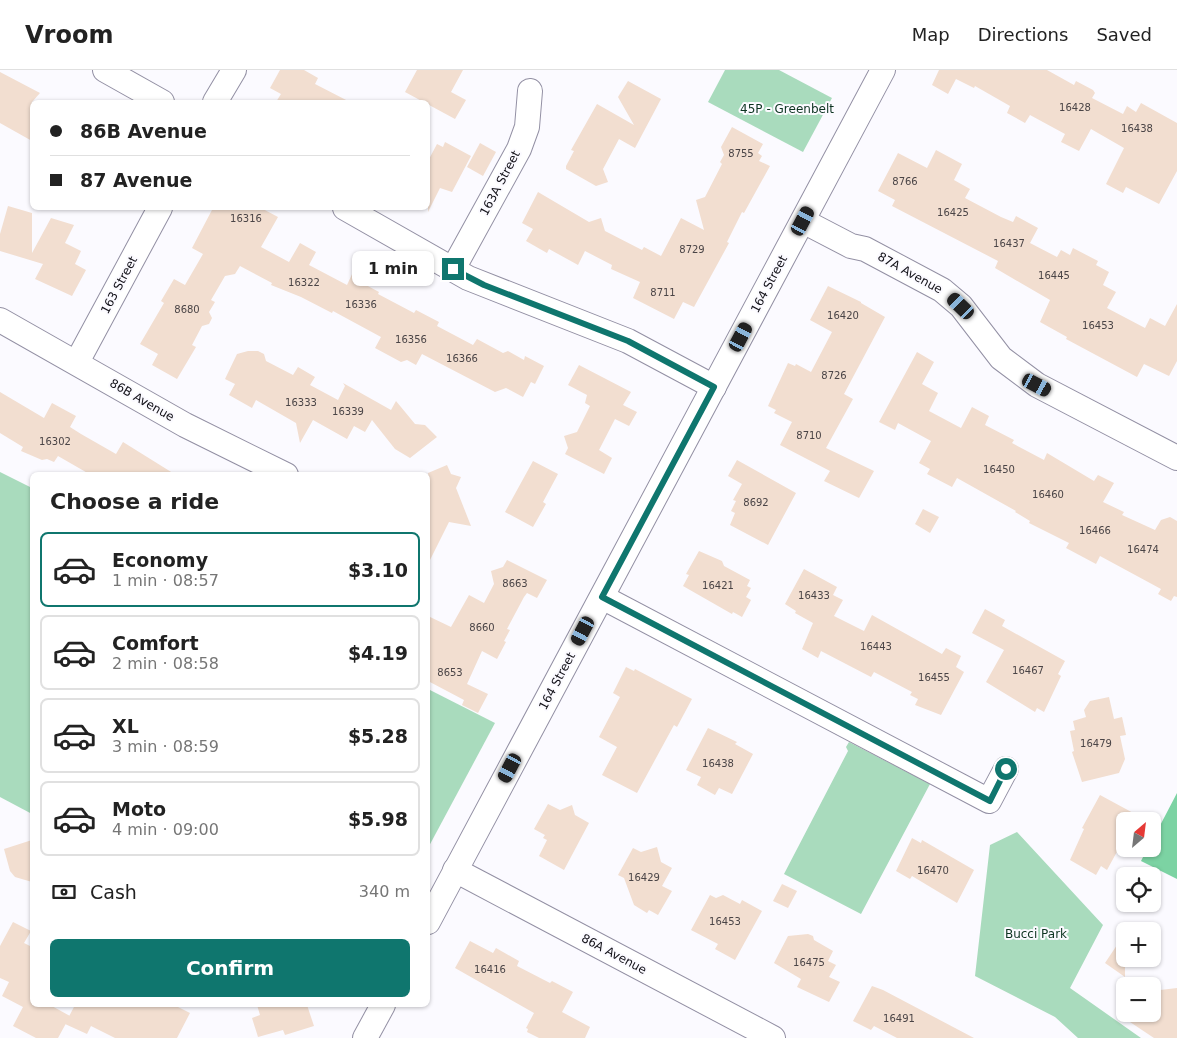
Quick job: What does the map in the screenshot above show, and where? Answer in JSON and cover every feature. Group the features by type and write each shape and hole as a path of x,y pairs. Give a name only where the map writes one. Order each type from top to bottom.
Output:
{"street":[{"path":"105,70 158,100"},
{"path":"216,100 234,70"},
{"name":"164 Street","path":"430,918 883,70"},
{"name":"163A Street","path":"453,269 519,149 527,127 530,91"},
{"name":"163 Street","path":"77,362 159,210"},
{"path":"349,210 484,285 628,341 714,387"},
{"name":"87A Avenue","path":"803,221 851,246 865,249 942,290 961,306 990,347 1011,367 1037,385 1177,458"},
{"name":"86B Avenue","path":"0,320 185,425 280,472"},
{"path":"602,597 990,801 1006,769"},
{"name":"86A Avenue","path":"455,870 773,1038"},
{"path":"365,1038 382,1007"}],"green space":[{"name":"45P - Greenbelt","path":"725,70 779,70 832,98 803,152 708,102"},
{"path":"0,472 30,487 30,813 0,797"},
{"path":"430,690 495,723 430,844"},
{"path":"849,742 930,784 861,914 784,874 848,751 846,747"},
{"path":"1177,793 1177,879 1161,871 1161,867 1153,867 1141,861 1142,858 1161,858 1161,824"},
{"name":"Bucci Park","path":"1017,832 1103,925 1070,988 1141,1038 1078,1038 1055,1017 975,976 990,845"}],"building":[{"path":"280,70 304,70 318,78 315,84 346,100 277,100 281,94 270,88"},
{"path":"417,70 463,70 451,92 466,100 455,119 430,106 430,100 420,100 405,92"},
{"path":"939,70 1047,70 1074,85 1076,81 1093,90 1095,93 1092,98 1123,114 1127,106 1136,112 1141,103 1177,123 1177,171 1159,204 1126,187 1123,193 1106,184 1124,148 1091,129 1079,151 1061,142 1065,134 1030,115 1025,123 1007,113 1010,106 975,86 974,88 956,79 948,94 932,85"},
{"path":"0,72 40,93 34,100 30,100 30,140 0,123"},
{"path":"628,81 661,99 635,148 619,139 603,169 608,182 596,186 566,169 566,166 574,151 571,150 597,104 634,125 618,97"},
{"path":"732,127 763,144 758,153 762,156 759,161 770,166 744,213 742,212 727,242 729,243 694,307 683,302 674,319 633,298 640,282 611,269 612,265 585,251 578,265 549,249 547,253 526,241 533,229 522,223 538,192 589,222 601,218 605,231 642,250 644,247 661,256 681,218 704,230 696,200 705,197 722,164 720,162 724,155 721,147"},
{"path":"445,142 471,156 452,192 440,188 430,208 430,157 437,144 443,147"},
{"path":"480,143 496,152 483,176 467,167"},
{"path":"936,150 962,164 954,180 970,189 965,198 1013,222 1016,216 1038,228 1030,243 1057,257 1061,250 1070,255 1073,248 1098,261 1096,265 1109,272 1103,285 1116,292 1107,308 1145,328 1150,318 1165,326 1177,304 1177,361 1169,376 1144,364 1137,377 1066,339 1067,337 1040,322 1050,300 995,268 998,261 892,206 895,200 878,191 898,153 927,168"},
{"path":"8,206 32,213 32,253 51,218 74,225 65,243 81,251 75,264 86,270 72,296 35,279 43,264 0,251 0,234"},
{"path":"212,210 265,210 278,217 261,247 289,262 300,243 316,252 309,265 347,285 353,272 369,281 366,285 379,292 378,294 414,313 416,310 439,322 437,326 473,345 477,339 503,353 508,351 524,360 525,356 544,366 535,384 531,382 523,397 506,388 495,392 422,354 416,365 407,360 401,362 375,348 381,337 333,311 332,313 301,297 271,285 272,283 240,266 235,274 225,276 211,300 215,302 209,312 212,318 209,324 202,326 192,345 196,347 177,379 152,365 158,354 140,344 164,303 161,301 174,279 185,285 203,254 192,248"},
{"path":"828,286 861,302 885,317 844,394 853,399 826,448 874,471 859,498 824,481 830,471 780,445 792,422 774,413 776,410 768,406 788,363 795,366 796,364 811,372 832,332 810,320"},
{"path":"258,351 264,354 266,361 293,375 298,367 315,377 310,385 338,400 345,386 343,383 391,410 396,401 415,424 425,425 437,437 410,458 395,449 372,420 365,432 354,426 347,439 313,420 300,443 296,423 256,400 252,408 229,395 235,384 225,379 237,354"},
{"path":"917,352 934,362 922,384 938,393 929,411 961,428 972,407 989,416 985,425 1014,440 1012,443 1044,460 1047,453 1094,481 1098,475 1114,483 1103,502 1124,512 1122,515 1155,530 1161,520 1170,517 1177,521 1177,597 1174,596 1171,601 1158,594 1161,589 1100,556 1096,564 1066,548 1069,543 1029,523 1030,521 1016,511 957,478 952,487 927,474 930,469 919,463 931,441 898,423 895,430 879,422"},
{"path":"579,365 631,392 623,405 637,412 629,426 615,419 599,450 612,458 604,474 565,454 568,448 564,436 577,432 590,406 585,403 587,395 568,385"},
{"path":"0,392 44,418 52,403 76,416 70,427 81,434 116,454 123,442 171,472 86,472 58,456 54,462 47,459 42,460 21,451 23,447 0,433"},
{"path":"737,460 796,493 768,545 730,525 735,513 731,511 736,501 733,500 742,484 728,476"},
{"path":"533,461 558,474 543,502 546,504 533,527 505,512"},
{"path":"447,465 451,474 461,477 456,488 471,526 449,522 430,560 430,472"},
{"path":"923,509 939,517 930,533 915,524"},
{"path":"699,551 722,561 724,566 750,580 747,586 751,588 746,597 751,600 742,617 733,612 732,614 683,586 689,575 686,574"},
{"path":"507,560 547,580 537,598 527,593 524,597 507,629 510,630 504,641 506,642 497,659 482,651 467,684 488,694 478,713 462,705 464,700 430,682 430,617 451,627 469,595 484,603 494,584 491,571 503,567"},
{"path":"804,569 837,587 833,595 843,600 834,616 864,631 872,615 942,654 946,648 961,656 956,667 964,672 941,715 915,705 918,699 910,695 912,692 874,672 871,677 821,651 818,658 802,649 813,623 795,613 796,611 785,604"},
{"path":"985,609 1005,620 1002,626 1065,661 1058,674 1061,676 1044,712 1037,708 1035,712 986,682 1004,650 972,633"},
{"path":"626,667 634,671 635,669 692,699 677,727 674,725 637,793 602,775 617,747 599,737 620,697 613,693"},
{"path":"1109,697 1114,719 1122,717 1126,735 1120,736 1125,759 1119,773 1082,782 1072,752 1074,751 1070,731 1075,730 1073,721 1086,717 1084,710 1090,701"},
{"path":"708,728 737,742 735,744 753,754 732,794 719,788 715,795 697,785 701,777 686,770"},
{"path":"1100,795 1131,812 1116,812 1116,854 1107,870 1101,866 1096,875 1070,860 1084,829 1082,828"},
{"path":"548,804 560,810 572,805 575,815 589,823 564,870 539,856 547,840 543,838 545,835 534,829"},
{"path":"912,838 921,843 922,840 974,870 957,903 912,876 910,879 896,871"},
{"path":"30,841 30,881 15,877 10,871 4,849"},
{"path":"657,847 661,862 672,868 662,886 672,891 658,915 649,910 647,913 634,905 624,878 618,875 633,848 641,852"},
{"path":"782,884 797,891 788,908 773,901"},
{"path":"710,895 716,898 723,895 740,904 742,900 762,911 735,960 715,949 718,944 691,930"},
{"path":"13,922 30,930 24,943 30,946 30,1007 54,1007 70,1016 58,1038 36,1038 13,1026 23,1007 2,996 9,982 0,978 0,946"},
{"path":"808,934 813,936 814,940 833,951 828,961 836,965 829,977 840,982 829,1002 797,987 801,979 774,963 788,936"},
{"path":"470,941 493,953 496,948 519,961 517,966 550,983 552,981 573,992 562,1012 590,1027 585,1038 539,1038 527,1032 528,1029 526,1028 534,1013 455,968"},
{"path":"1116,946 1116,967 1125,967 1125,977 1105,963"},
{"path":"872,986 974,1038 897,1038 874,1026 871,1030 853,1021"},
{"path":"1177,988 1177,1038 1154,1038 1130,1022 1161,1022 1161,990"},
{"path":"74,1007 178,1007 190,1013 177,1038 115,1038 91,1026 87,1034 65,1024"},
{"path":"258,1007 308,1007 314,1026 285,1035 283,1030 258,1037 252,1018 260,1015"}],"route":[{"path":"453,269 484,285 628,341 714,387 602,597 990,801 1006,769"}]}
